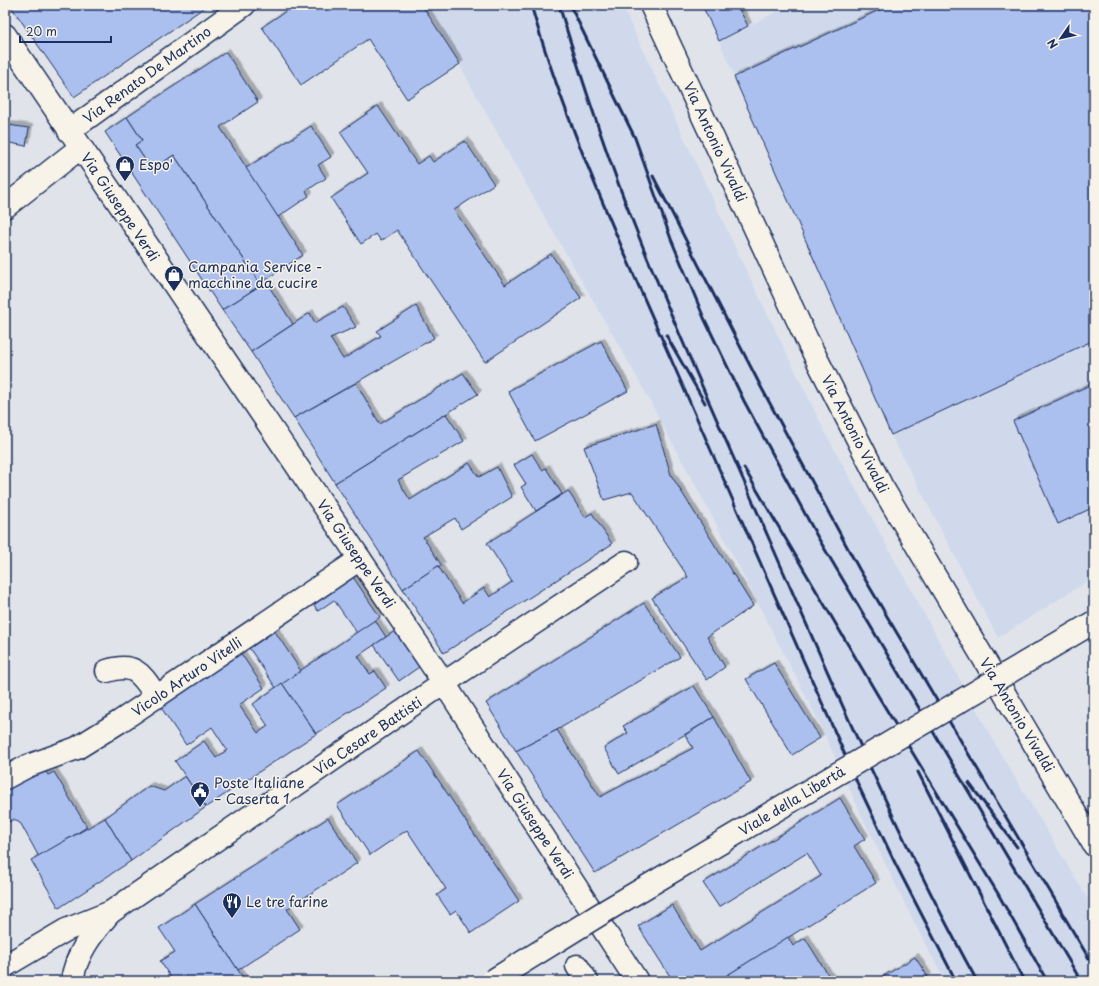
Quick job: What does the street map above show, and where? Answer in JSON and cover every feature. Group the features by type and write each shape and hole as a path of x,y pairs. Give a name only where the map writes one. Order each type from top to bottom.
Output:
{"street":[{"name":"Via Renato De Martino","path":"5,207 75,140 244,5"},
{"name":"Via Antonio Vivaldi","path":"651,5 804,333 881,485 1094,845"},
{"name":"Via Giuseppe Verdi","path":"5,35 444,683 637,981"},
{"name":"Vicolo Arturo Vitelli","path":"5,778 28,766 77,748 157,697 360,559"},
{"name":"Via Cesare Battisti","path":"5,966 66,930 110,912 444,683 626,562"},
{"name":"Viale della Libertà","path":"492,981 607,910 1094,622"},
{"path":"107,671 118,667 128,667 135,670 157,697"},
{"path":"72,981 74,968 84,946 110,912"}],"shaded area":[{"path":"426,5 622,5 737,251 825,432 998,749 1094,909 1094,981 946,981 928,950 864,821 817,718 728,546 634,372 520,174"},
{"path":"790,5 1094,5 1094,577 998,638 891,435 719,41"}],"building":[{"path":"10,5 208,5 74,97"},
{"path":"295,5 422,5 460,64 407,99 368,39 301,85 262,27"},
{"path":"702,5 737,5 748,26 719,41"},
{"path":"890,5 1094,5 1094,340 891,435 734,77"},
{"path":"226,52 258,102 220,127 303,255 265,280 261,285 174,155 152,170 135,145 142,140 127,117"},
{"path":"378,106 417,164 429,156 433,162 465,141 494,184 454,210 505,285 551,254 581,298 485,362 397,230 381,241 376,234 361,244 331,198 368,173 340,132"},
{"path":"127,117 142,140 135,145 152,170 174,155 261,285 222,310 105,132"},
{"path":"8,125 29,128 26,146 5,142"},
{"path":"311,126 331,157 318,165 326,178 306,191 309,196 278,217 246,168"},
{"path":"265,280 293,324 251,352 222,310 261,285"},
{"path":"416,306 434,338 294,418 251,352 310,313 315,323 343,307 356,327 330,338 343,359 381,336 377,331"},
{"path":"601,341 628,391 535,441 508,391"},
{"path":"463,373 478,394 335,483 294,418 356,383 380,424"},
{"path":"1094,383 1094,507 1058,524 1013,421"},
{"path":"446,414 464,441 398,480 410,500 469,463 479,477 497,467 512,497 461,529 455,518 423,537 442,566 438,566 403,589 335,483"},
{"path":"656,424 671,475 753,606 707,637 725,667 707,680 652,598 688,577 632,492 604,500 584,447"},
{"path":"532,454 542,470 546,468 562,494 536,511 521,487 526,484 514,465"},
{"path":"568,491 585,517 592,513 612,544 444,653 403,589 438,566 462,603 484,588 490,597 512,582 487,543"},
{"path":"349,571 380,617 357,633 334,600 318,611 309,598"},
{"path":"644,603 680,657 557,730 516,751 486,703"},
{"path":"375,620 386,637 358,656 370,674 375,671 386,688 316,734 282,683"},
{"path":"274,630 301,671 276,688 248,646"},
{"path":"395,631 419,667 399,681 374,645"},
{"path":"238,649 264,688 239,705 258,733 268,726 253,704 282,683 316,734 206,807 175,761 204,741 216,758 227,750 212,727 186,745 158,703"},
{"path":"774,663 820,738 792,755 746,679"},
{"path":"694,686 714,717 619,774 604,748 628,733 623,726"},
{"path":"714,717 751,782 595,873 516,751 557,730 600,797 693,748 685,735"},
{"path":"419,751 519,901 471,933 456,910 450,914 437,895 446,889 407,830 370,855 337,805"},
{"path":"41,764 48,775 54,772 87,827 39,857 21,824 14,819 5,824 5,785"},
{"path":"185,776 206,807 131,861 105,818 149,786 164,791"},
{"path":"840,798 865,839 854,846 876,883 718,981 673,981 638,926 672,905 700,951 821,876 807,853 719,907 703,883"},
{"path":"105,818 131,861 59,908 31,860"},
{"path":"328,818 357,863 287,909 300,929 238,970 195,904"},
{"path":"195,904 245,981 173,981 160,961 175,952 159,928"},
{"path":"788,937 793,946 805,938 832,981 718,981"},
{"path":"915,957 928,977 922,981 876,981"}],"railway":[{"path":"531,5 561,97 596,188 860,789 895,863 956,981"},
{"path":"559,5 604,145 624,200 684,346 894,819 948,928 977,981"},
{"path":"570,5 635,138 671,239 704,318 744,401 817,536 1081,981"},
{"path":"653,176 760,385 859,569 1061,910"},
{"path":"666,335 705,403"},
{"path":"744,468 877,694 997,892 1047,981"},
{"path":"918,772 1024,981"},
{"path":"969,783 1017,847"},
{"path":"1058,906 1094,967"}],"place":[{"name":"Espo'","path":"125,182"},
{"name":"Campania Service - macchine da cucire","path":"174,292"},
{"name":"Poste Italiane – Caserta 1","path":"200,808"},
{"name":"Le tre farine","path":"232,919"}]}
